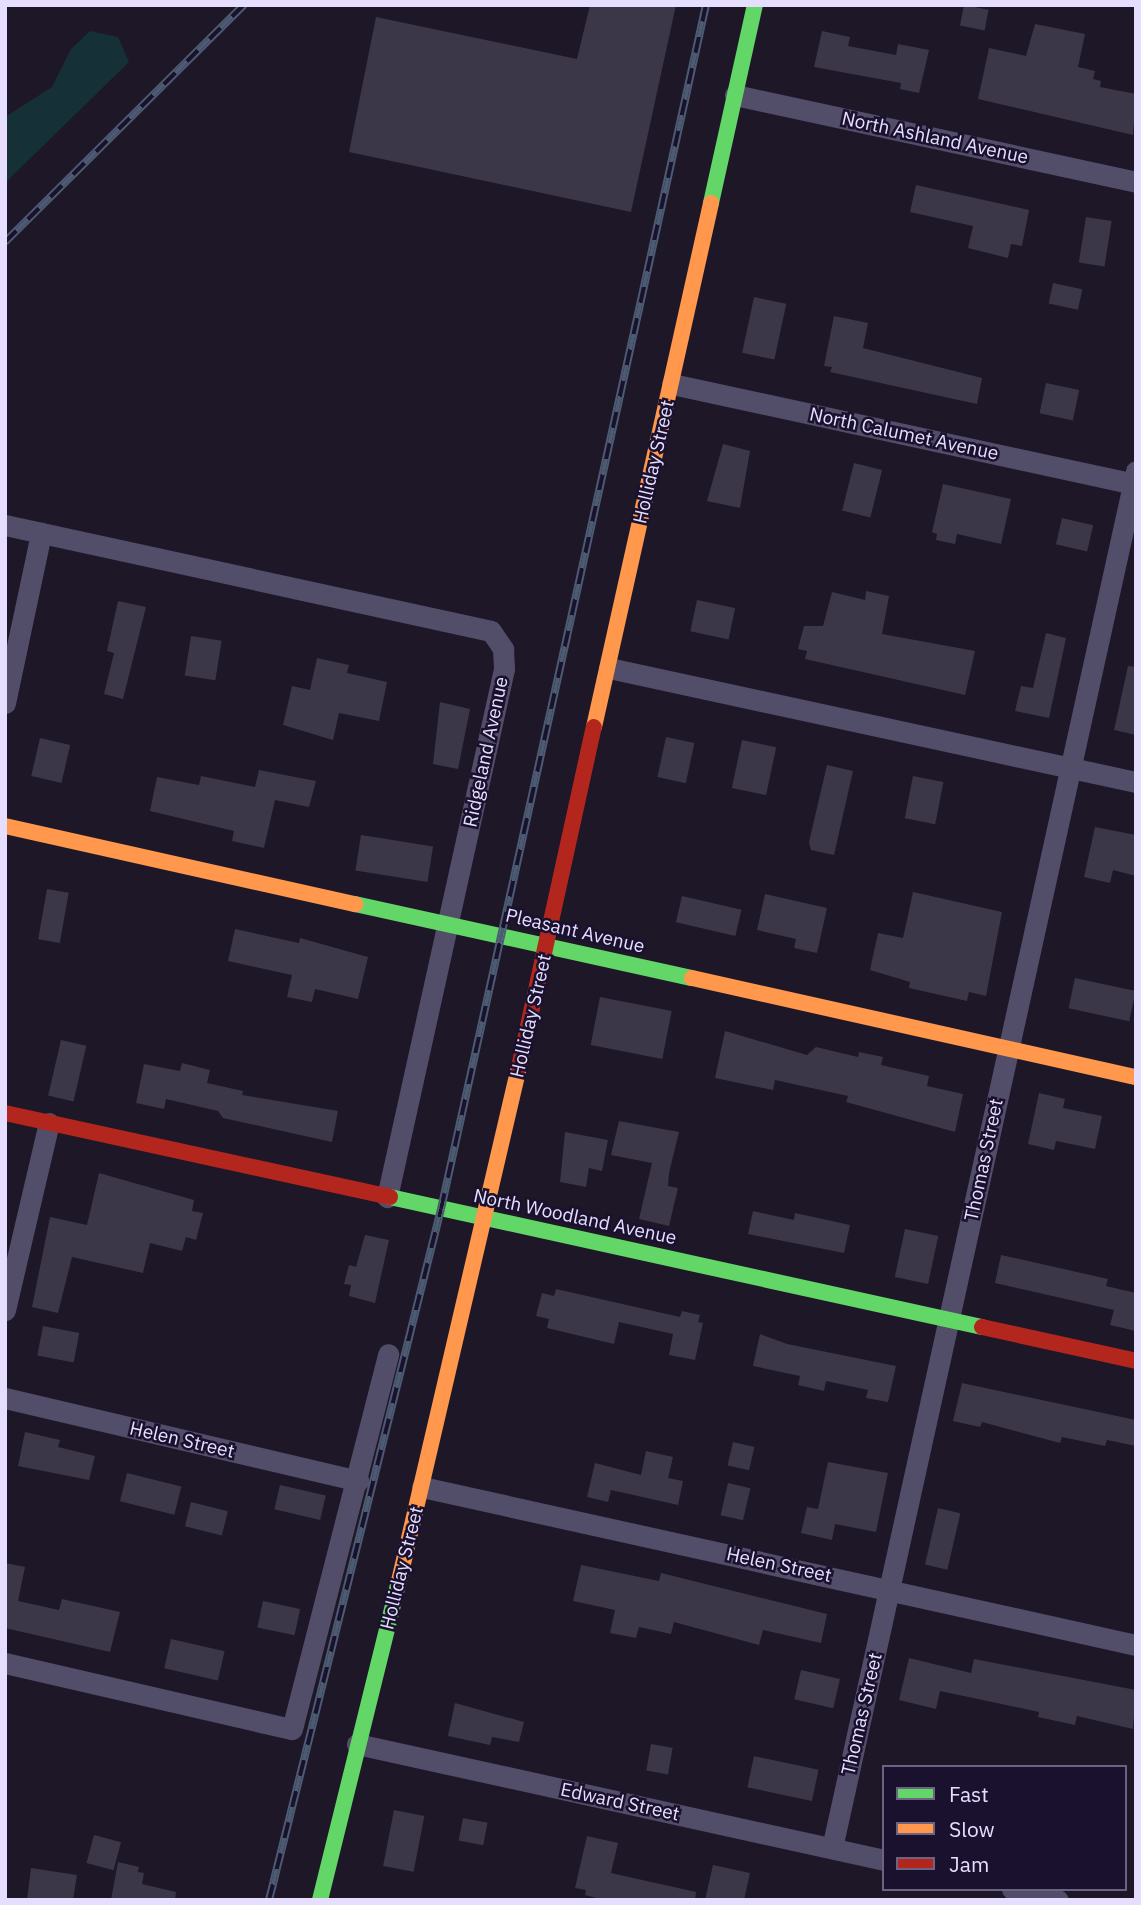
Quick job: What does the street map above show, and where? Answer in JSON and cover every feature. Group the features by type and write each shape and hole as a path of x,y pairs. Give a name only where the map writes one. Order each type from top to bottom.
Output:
{"street":[{"name":"Holliday Street","path":"320,1900 486,1219 755,5"},
{"name":"North Ashland Avenue","path":"735,95 1136,181"},
{"name":"North Calumet Avenue","path":"672,384 1135,480"},
{"name":"Thomas Street","path":"832,1848 1135,480"},
{"name":"Ridgeland Avenue","path":"5,525 491,631 503,649 504,669 387,1197"},
{"path":"5,703 41,533"},
{"path":"609,668 1136,782"},
{"name":"Pleasant Avenue","path":"5,826 1136,1077"},
{"name":"North Woodland Avenue","path":"5,1113 1136,1361"},
{"path":"5,1310 49,1123"},
{"path":"5,1662 292,1729 358,1481 388,1354"},
{"name":"Helen Street","path":"5,1398 358,1481"},
{"name":"Helen Street","path":"422,1487 1136,1645"},
{"name":"Edward Street","path":"357,1744 882,1860"},
{"path":"1020,1891 1058,1900"}],"green space":[{"path":"90,31 118,37 129,62 5,183 5,117 52,87 71,49"}],"building":[{"path":"590,5 676,5 631,212 349,152 376,17 577,59"},
{"path":"964,5 989,10 985,30 960,26"},
{"path":"1035,24 1085,34 1078,67 1095,71 1093,79 1101,81 1100,87 1136,94 1133,135 978,99 989,48 1026,56"},
{"path":"822,31 850,37 848,46 896,55 898,44 929,50 919,93 900,89 901,83 814,67"},
{"path":"916,185 1029,210 1022,246 1011,244 1008,258 968,248 973,226 910,212"},
{"path":"1086,217 1112,221 1104,267 1079,262"},
{"path":"1053,283 1082,289 1078,310 1049,304"},
{"path":"754,297 786,304 774,360 742,353"},
{"path":"834,316 868,323 863,348 982,378 977,404 830,372 832,367 824,366"},
{"path":"1046,383 1079,390 1073,420 1040,413"},
{"path":"723,444 750,451 740,508 707,501"},
{"path":"854,463 882,470 870,518 842,511"},
{"path":"943,484 1011,499 1001,544 957,534 955,544 936,540 937,534 932,532"},
{"path":"1062,518 1093,525 1087,552 1056,544"},
{"path":"866,591 889,596 882,634 975,651 965,695 805,659 807,651 798,649 804,626 823,626 832,592 865,600"},
{"path":"697,600 735,608 728,639 690,631"},
{"path":"118,601 146,607 123,699 104,694 114,653 107,651"},
{"path":"1046,633 1066,638 1049,718 1015,711 1021,686 1033,688"},
{"path":"191,636 222,641 215,680 185,676"},
{"path":"317,658 349,665 347,673 387,682 379,721 339,713 333,740 283,725 292,686 310,690"},
{"path":"1128,666 1136,667 1136,735 1114,730"},
{"path":"440,702 470,709 458,769 433,764"},
{"path":"666,737 694,743 686,783 657,777"},
{"path":"40,738 70,745 61,783 31,776"},
{"path":"742,740 776,747 766,795 732,788"},
{"path":"827,765 853,771 834,855 811,850 809,842"},
{"path":"259,770 316,781 309,807 275,800 264,848 232,841 234,831 150,811 157,777 199,785 201,776 255,787"},
{"path":"913,776 943,782 935,824 905,818"},
{"path":"1095,827 1136,835 1136,876 1113,870 1110,883 1084,877"},
{"path":"361,835 433,846 427,882 355,871"},
{"path":"47,889 69,893 60,943 38,939"},
{"path":"913,892 1002,912 986,996 969,992 967,1001 909,988 910,982 870,970 878,933 903,938"},
{"path":"765,894 827,908 817,953 794,948 796,939 757,930"},
{"path":"682,896 741,910 735,936 676,922"},
{"path":"235,929 299,943 300,938 368,957 358,999 315,989 312,1002 287,997 292,975 228,961"},
{"path":"1075,978 1136,991 1129,1021 1069,1008"},
{"path":"600,997 672,1011 662,1059 591,1045"},
{"path":"725,1031 807,1055 816,1047 858,1057 859,1052 883,1057 881,1065 929,1076 927,1086 963,1094 955,1132 846,1102 848,1096 775,1080 773,1090 715,1078"},
{"path":"61,1040 86,1046 74,1101 48,1096"},
{"path":"182,1063 210,1070 207,1083 243,1091 242,1095 338,1111 332,1142 223,1118 218,1111 166,1099 164,1109 136,1103 144,1064 180,1071"},
{"path":"1039,1093 1065,1099 1063,1108 1102,1116 1095,1149 1056,1141 1054,1150 1028,1144"},
{"path":"619,1121 679,1132 669,1173 668,1186 678,1188 669,1226 639,1219 652,1163 611,1155"},
{"path":"565,1132 608,1140 602,1171 589,1168 586,1187 560,1182"},
{"path":"99,1173 194,1200 192,1211 203,1213 196,1240 186,1237 182,1251 150,1243 143,1273 72,1257 58,1313 32,1307 50,1217 87,1225"},
{"path":"753,1211 794,1220 795,1213 850,1225 844,1253 748,1234"},
{"path":"905,1229 938,1236 928,1284 895,1277"},
{"path":"365,1235 389,1240 375,1303 349,1296 351,1285 344,1284 349,1265 356,1267"},
{"path":"1001,1255 1108,1279 1106,1286 1136,1293 1136,1331 1110,1325 1114,1310 995,1283"},
{"path":"556,1289 680,1317 682,1311 700,1315 698,1322 703,1323 695,1360 669,1355 673,1334 619,1322 614,1344 547,1328 549,1319 536,1316 542,1293 554,1296"},
{"path":"43,1326 79,1333 74,1363 37,1355"},
{"path":"760,1334 787,1344 896,1366 888,1402 866,1398 868,1390 826,1381 824,1391 798,1385 800,1376 753,1366"},
{"path":"962,1383 1136,1420 1136,1446 1107,1440 1105,1446 1062,1437 1060,1443 982,1422 980,1427 953,1421"},
{"path":"25,1432 60,1440 58,1447 95,1456 89,1480 18,1466"},
{"path":"733,1442 754,1447 749,1470 728,1465"},
{"path":"646,1451 673,1457 668,1478 683,1481 678,1505 611,1490 608,1502 587,1497 595,1463 641,1475"},
{"path":"828,1462 888,1473 876,1532 835,1524 832,1540 801,1533 807,1507 818,1509"},
{"path":"127,1473 181,1487 174,1515 120,1501"},
{"path":"728,1483 750,1488 743,1520 721,1515"},
{"path":"280,1485 326,1496 320,1520 274,1509"},
{"path":"191,1502 228,1511 222,1535 185,1526"},
{"path":"938,1508 960,1513 947,1570 925,1565"},
{"path":"5,1563 25,1567 18,1601 59,1610 62,1599 120,1612 110,1652 5,1628"},
{"path":"581,1565 659,1581 661,1573 827,1614 821,1643 763,1630 759,1645 674,1622 671,1634 639,1627 636,1638 610,1633 615,1610 573,1601"},
{"path":"263,1601 300,1609 295,1635 257,1627"},
{"path":"171,1639 225,1651 218,1681 164,1668"},
{"path":"909,1658 971,1673 974,1659 1136,1690 1133,1729 1077,1716 1075,1725 1038,1717 1039,1712 940,1691 936,1709 899,1700"},
{"path":"801,1670 840,1679 833,1708 794,1699"},
{"path":"455,1703 524,1722 519,1742 492,1737 490,1745 448,1736"},
{"path":"651,1744 673,1748 668,1774 646,1771"},
{"path":"754,1756 819,1770 812,1801 747,1787"},
{"path":"394,1810 424,1816 414,1872 383,1866"},
{"path":"463,1818 488,1823 483,1845 459,1841"},
{"path":"94,1835 121,1842 114,1870 86,1863"},
{"path":"587,1836 618,1843 611,1873 696,1892 695,1900 604,1900 585,1895 586,1890 575,1888"},
{"path":"118,1862 139,1867 138,1872 144,1873 142,1884 176,1892 175,1900 111,1900"},
{"path":"713,1865 750,1873 744,1900 705,1900"},
{"path":"31,1868 77,1875 73,1900 27,1900"}],"railway":[{"path":"5,242 244,5"},
{"path":"269,1900 441,1209 706,5"}],"traffic: fast":[{"path":"711,203 755,5"},
{"path":"355,904 692,978"},
{"path":"390,1197 982,1327"},
{"path":"320,1900 399,1581"}],"traffic: slow":[{"path":"594,727 711,203"},
{"path":"5,826 355,904"},
{"path":"692,978 1136,1077"},
{"path":"399,1581 519,1067"}],"traffic: jam":[{"path":"519,1067 594,727"},
{"path":"5,1113 390,1197"},
{"path":"982,1327 1136,1361"}]}
